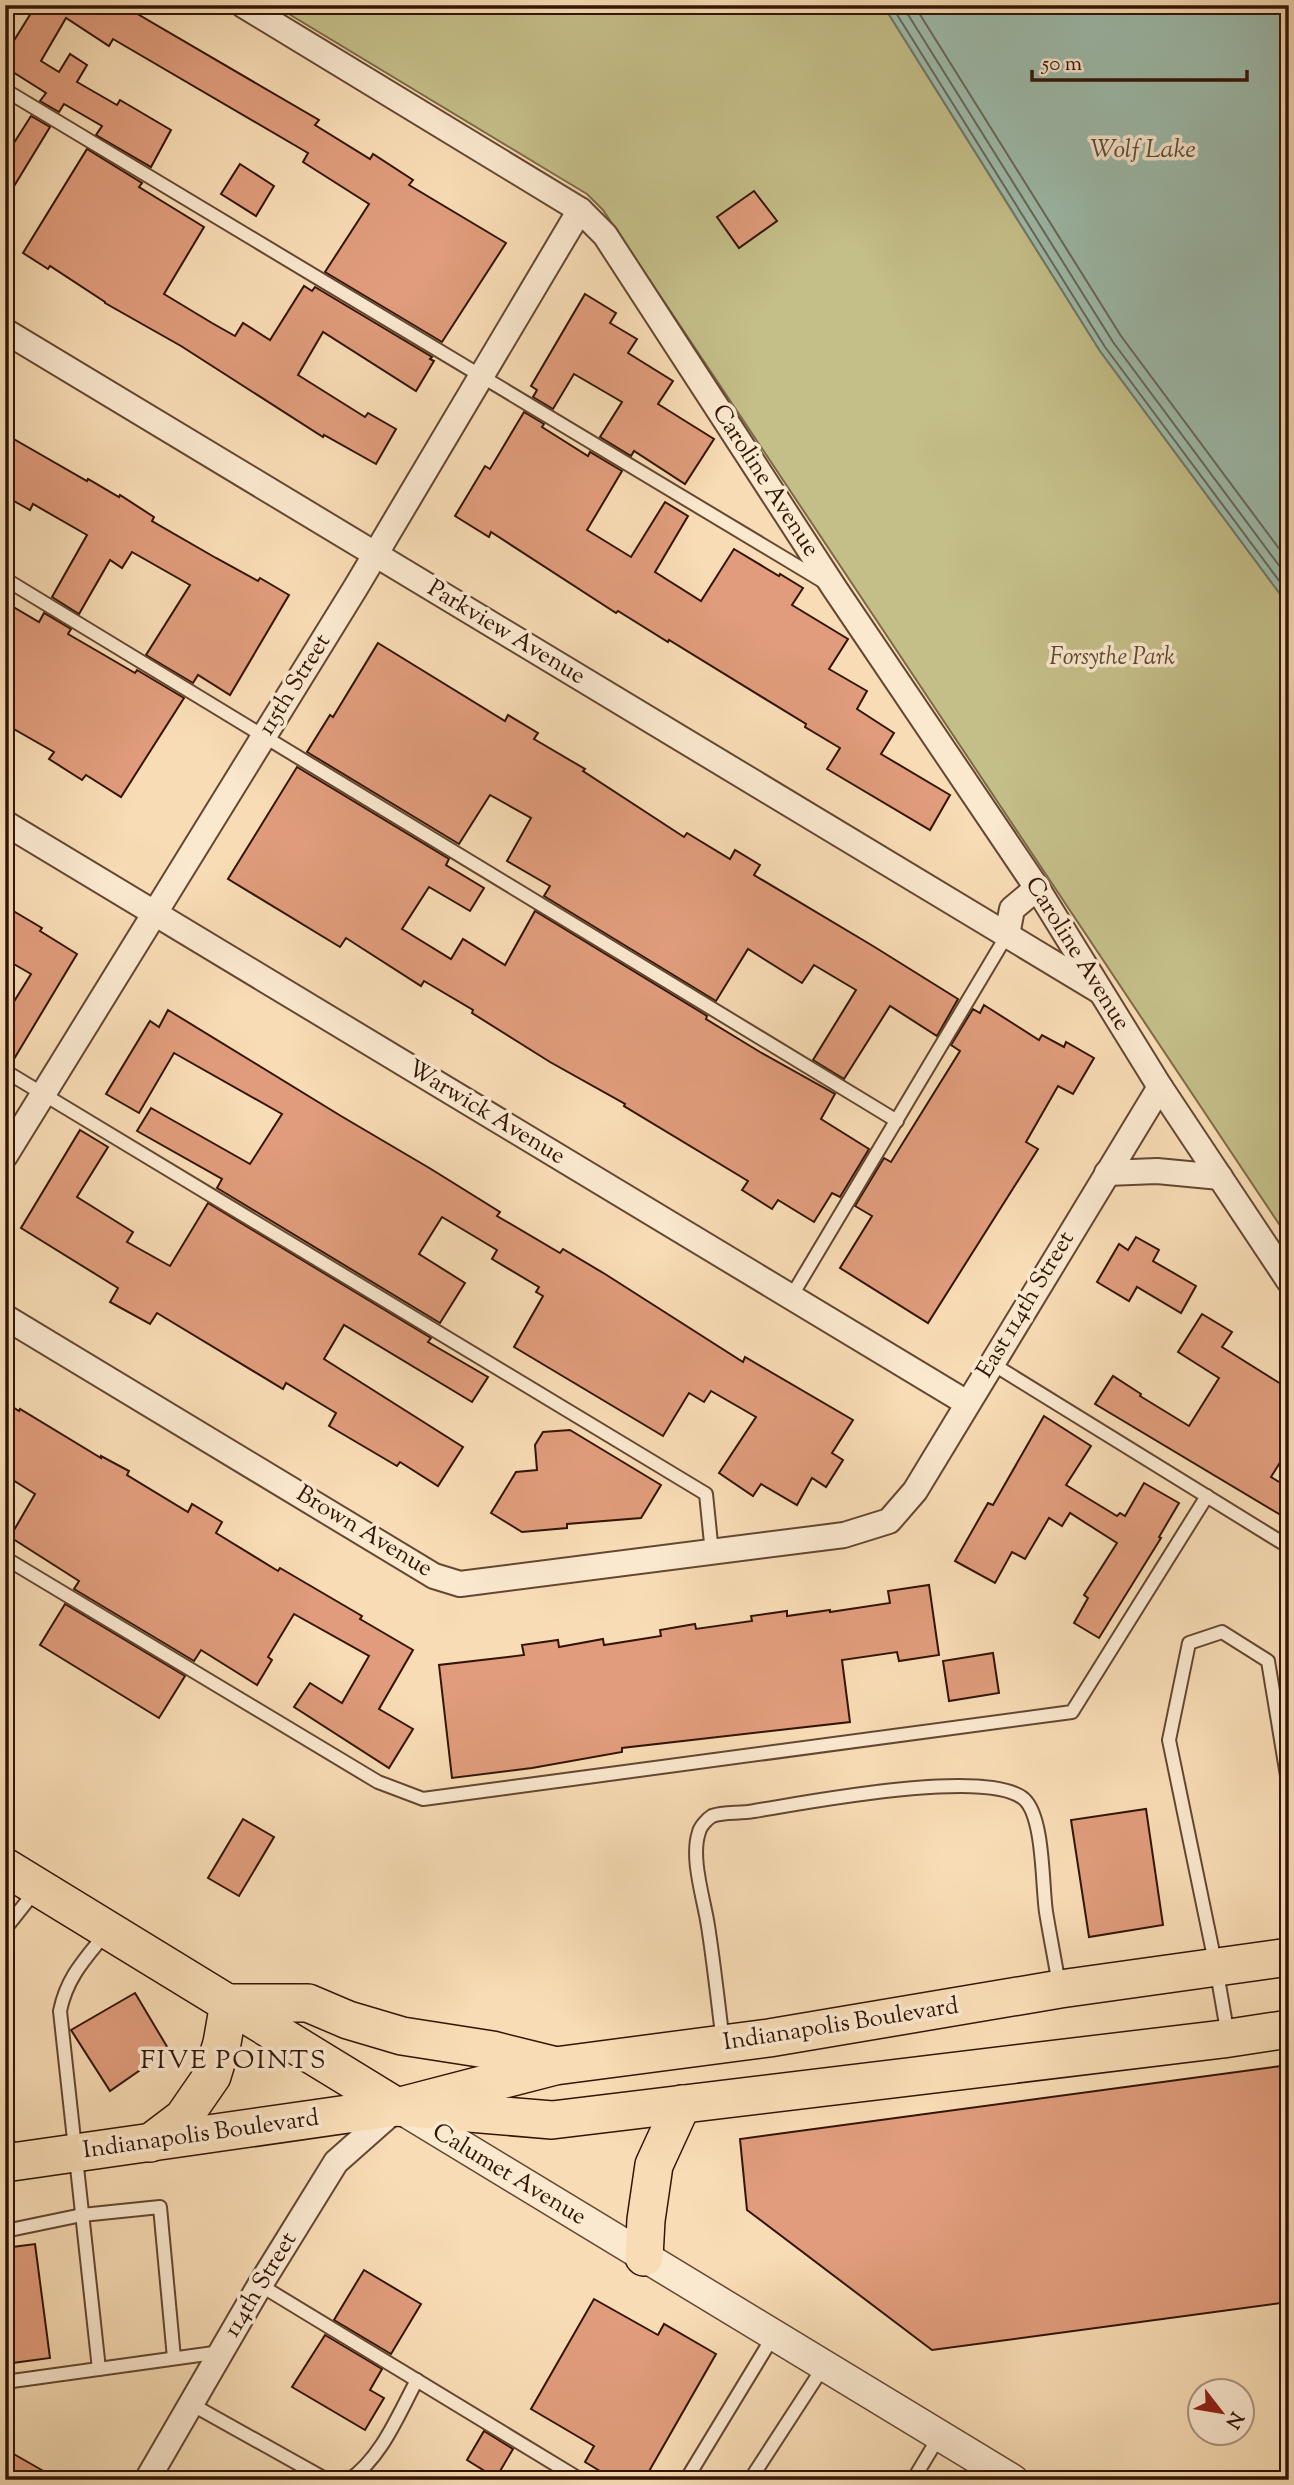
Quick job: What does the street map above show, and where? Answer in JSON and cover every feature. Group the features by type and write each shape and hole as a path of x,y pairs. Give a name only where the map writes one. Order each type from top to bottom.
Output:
{"main road":[{"name":"Calumet Avenue","path":"5,1867 397,2107"},
{"name":"Indianapolis Boulevard","path":"7,2151 75,2153 397,2107 555,2066 724,2044 1060,1989 1289,1957"},
{"path":"148,2144 183,2118 212,2077 222,2043 229,2003 308,2003 348,2020 402,2036 492,2050 555,2066"},
{"name":"Indianapolis Boulevard","path":"397,2107 552,2120 1289,2029"},
{"path":"644,2257 654,2165 682,2104"}],"street":[{"name":"Caroline Avenue","path":"243,5 580,210 605,235 835,589 1037,888 1160,1087"},
{"name":"115th Street","path":"5,1156 375,554 580,210"},
{"name":"Parkview Avenue","path":"5,331 1101,992"},
{"name":"Warwick Avenue","path":"5,823 967,1403"},
{"path":"1007,935 1012,909 1037,888"},
{"path":"1160,1087 1289,1281"},
{"name":"East 114th Street","path":"889,1521 915,1491 1160,1087"},
{"path":"1107,1173 1157,1171 1220,1177"},
{"name":"Brown Avenue","path":"5,1317 434,1576 460,1584 844,1535 889,1521"},
{"name":"Calumet Avenue","path":"397,2107 1013,2480"},
{"name":"114th Street","path":"158,2476 191,2404 336,2162 397,2107"}],"lane":[{"path":"5,90 835,589"},
{"path":"5,579 265,734 897,1121"},
{"path":"791,1297 1007,935"},
{"path":"5,1071 706,1494 712,1553"},
{"path":"991,1363 1289,1547"},
{"path":"5,1558 378,1782 423,1799 1072,1712 1207,1496"},
{"path":"1228,2038 1169,1740 1189,1643 1222,1632 1268,1661 1289,1788"},
{"path":"724,2044 709,1929 695,1851 699,1830 710,1817 725,1813 746,1813 858,1793 964,1784 1008,1790 1025,1800 1034,1816 1044,1869 1045,1909 1060,1989"},
{"path":"5,1929 38,1887"},
{"path":"99,2369 60,2011 72,1975 108,1930"},
{"path":"5,2231 82,2216 160,2207 174,2358"},
{"path":"260,2285 581,2480"},
{"path":"685,2480 774,2335"},
{"path":"5,2382 222,2351"},
{"path":"750,2480 825,2366"},
{"path":"349,2480 362,2471 381,2447 417,2380"},
{"path":"191,2404 327,2480"},
{"path":"914,2480 940,2435"}],"green space":[{"name":"Forsythe Park","path":"274,5 883,5 1100,351 1289,606 1289,1239 603,210 587,194"}],"water":[{"name":"Wolf Lake","path":"883,5 1289,5 1289,606 1100,351"}],"building":[{"path":"36,5 122,5 319,120 315,125 370,159 373,154 413,180 409,185 506,243 442,342 325,272 369,204 303,162 308,153 113,39 109,46 66,18 41,61 59,72 70,54 87,65 77,82 117,105 120,100 171,130 151,167 96,135 102,126 64,104 59,112 40,101 46,93 5,67 5,55"},
{"path":"31,116 50,127 5,201 5,157"},
{"path":"87,149 142,183 139,187 204,227 164,294 212,323 235,336 243,323 270,340 304,286 312,291 315,287 432,357 430,359 434,361 416,391 323,332 298,375 365,417 368,413 396,429 376,464 324,435 323,437 181,346 105,303 50,266 48,269 23,253"},
{"path":"240,164 274,186 256,216 221,194"},
{"path":"754,191 777,221 739,248 717,217"},
{"path":"585,294 616,313 610,323 637,339 628,353 673,381 658,404 714,439 685,484 634,451 631,456 600,437 622,402 574,374 553,409 533,397 537,390 531,386"},
{"path":"524,412 544,424 542,427 588,456 590,452 622,471 587,530 631,557 665,502 688,516 655,572 701,601 734,549 803,588 792,605 848,639 829,669 867,691 857,709 894,733 881,754 950,795 930,830 827,769 840,748 805,727 806,724 669,640 668,642 618,611 616,613 491,532 489,537 455,516 485,466 490,469"},
{"path":"5,434 87,481 88,479 119,497 120,495 154,517 152,521 216,558 289,595 230,695 198,675 193,683 146,655 190,585 132,552 122,568 110,560 79,614 52,597 87,535 33,504 30,510 5,496"},
{"path":"5,602 39,622 44,613 71,629 68,634 184,698 121,797 86,775 82,780 49,759 54,752 5,724"},
{"path":"378,643 505,721 508,715 538,733 534,739 585,769 583,771 684,837 687,833 730,859 735,850 760,865 754,875 958,999 937,1036 890,1006 844,1079 813,1060 856,990 814,965 802,983 748,949 716,1001 544,896 550,886 507,861 531,818 490,795 459,844 307,752 330,715 333,717"},
{"path":"297,767 449,859 446,865 484,888 470,911 429,887 402,929 451,959 463,939 505,965 535,911 707,1016 706,1019 760,1052 835,1094 821,1119 869,1149 840,1197 832,1193 814,1222 778,1200 772,1209 742,1190 748,1181 624,1106 625,1104 550,1062 472,1013 473,1010 424,981 421,986 346,938 340,947 228,879"},
{"path":"5,906 42,928 40,931 77,954 11,1064 5,1062 5,1016 31,974 5,959"},
{"path":"984,1005 1039,1040 1042,1035 1064,1047 1066,1042 1094,1058 1073,1094 1058,1086 1026,1142 1038,1149 928,1323 840,1268 872,1216 855,1206 884,1158 891,1162 960,1051 951,1045 973,1009 980,1013"},
{"path":"168,1010 500,1212 497,1216 560,1253 563,1249 743,1362 745,1357 853,1420 832,1453 843,1460 826,1487 812,1478 797,1505 761,1484 753,1496 719,1473 756,1417 711,1391 704,1402 689,1393 663,1436 514,1347 543,1296 536,1292 539,1287 492,1259 497,1250 442,1217 419,1254 465,1283 440,1323 217,1188 222,1179 137,1131 151,1108 250,1164 282,1114 174,1053 139,1113 106,1094 150,1021 159,1027"},
{"path":"80,1130 108,1147 77,1197 133,1232 127,1242 170,1266 208,1203 431,1338 428,1342 488,1377 472,1402 344,1325 324,1359 463,1447 438,1486 400,1462 397,1466 329,1426 336,1413 286,1383 283,1389 157,1313 150,1324 110,1302 118,1288 21,1228"},
{"path":"1136,1237 1159,1250 1153,1261 1196,1286 1181,1313 1137,1287 1129,1301 1097,1282 1119,1244 1128,1250"},
{"path":"1202,1314 1232,1332 1222,1347 1289,1389 1289,1448 1271,1477 1289,1488 1289,1520 1095,1404 1113,1376 1189,1426 1219,1378 1178,1352"},
{"path":"5,1402 101,1458 129,1471 127,1475 188,1512 192,1504 222,1522 216,1533 278,1571 280,1568 362,1616 360,1619 413,1650 379,1709 413,1729 389,1768 294,1707 310,1683 342,1703 369,1656 294,1614 268,1657 272,1660 257,1685 201,1650 194,1661 74,1589 79,1581 10,1537 35,1494 5,1475"},
{"path":"1044,1416 1091,1446 1066,1485 1117,1516 1120,1513 1125,1516 1144,1483 1179,1503 1159,1537 1161,1538 1099,1638 1074,1623 1088,1598 1084,1595 1117,1543 1070,1513 1062,1526 1049,1518 1025,1559 1012,1552 995,1583 955,1561 988,1503 993,1505"},
{"path":"570,1430 661,1485 641,1518 567,1524 567,1528 522,1532 491,1513 516,1472 537,1470 535,1445 543,1432"},
{"path":"929,1585 939,1655 899,1661 897,1652 842,1660 850,1722 622,1748 622,1752 532,1768 452,1778 439,1665 524,1655 522,1645 558,1640 559,1647 603,1639 604,1645 661,1636 660,1630 695,1624 696,1629 752,1621 751,1616 787,1611 787,1616 890,1603 888,1591"},
{"path":"65,1604 185,1676 159,1718 40,1645"},
{"path":"993,1653 999,1693 949,1701 943,1661"},
{"path":"1146,1809 1163,1925 1089,1937 1071,1820"},
{"path":"243,1819 274,1837 239,1896 208,1878"},
{"path":"135,1993 169,2050 110,2091 71,2030"},
{"path":"1289,2065 1289,2302 932,2350 747,2210 740,2139"},
{"path":"35,2244 50,2358 5,2364 5,2248"},
{"path":"364,2270 421,2304 391,2354 334,2320"},
{"path":"594,2299 658,2335 664,2324 716,2354 644,2480 615,2480 585,2462 594,2446 531,2409"},
{"path":"325,2335 382,2369 370,2390 384,2398 365,2430 292,2387"},
{"path":"484,2431 513,2449 496,2478 467,2460"},
{"path":"5,2449 59,2480 5,2480"}],"district":[{"name":"FIVE POINTS","path":"234,2061"}]}
